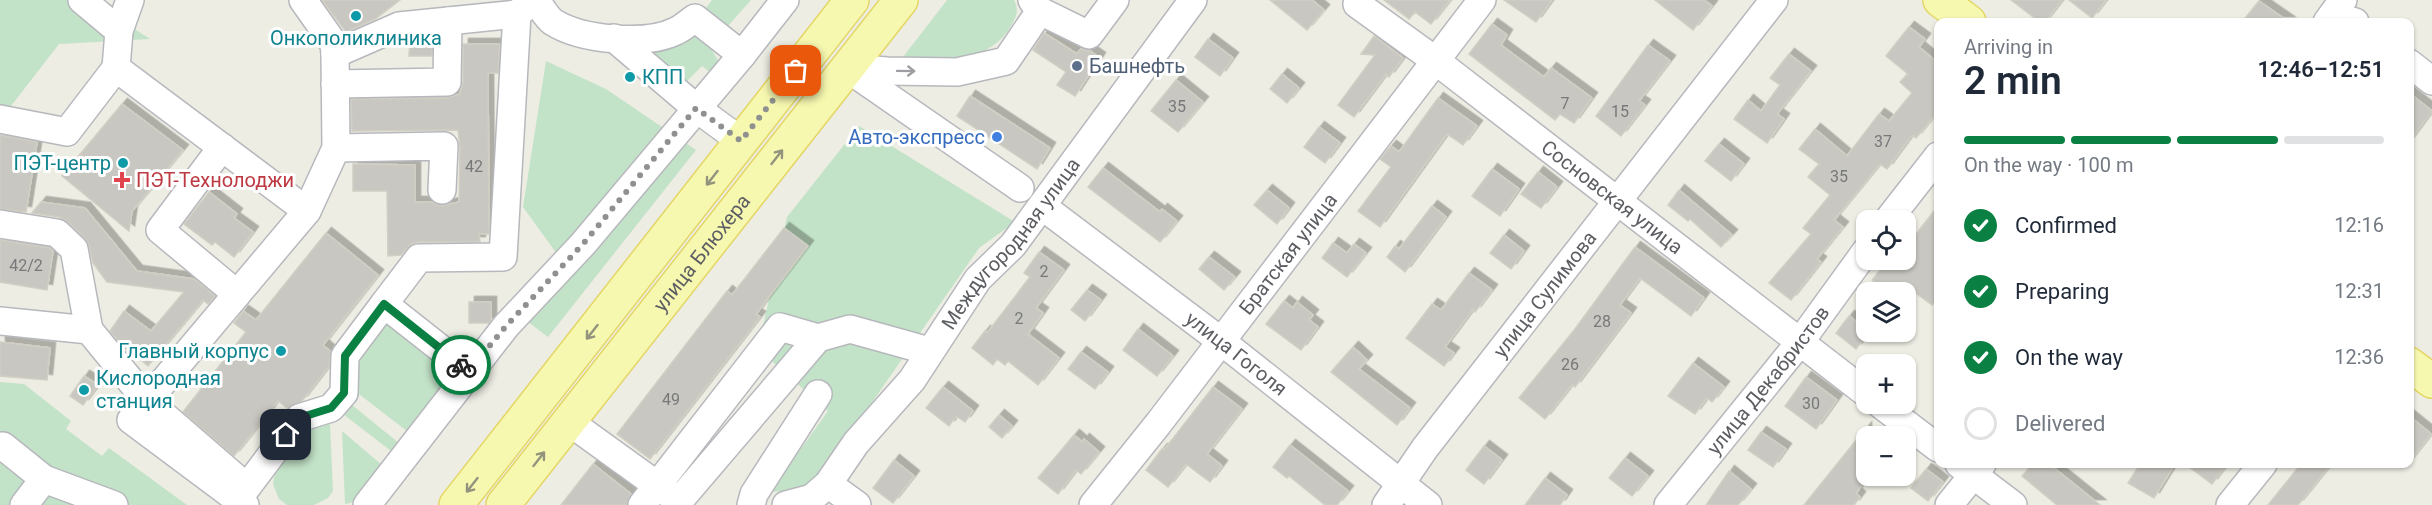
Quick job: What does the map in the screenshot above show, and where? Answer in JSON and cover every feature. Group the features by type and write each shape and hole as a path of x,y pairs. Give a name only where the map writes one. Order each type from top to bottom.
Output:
{"main road":[{"name":"улица Блюхера","path":"456,505 852,0"},
{"name":"улица Блюхера","path":"503,505 901,0"},
{"path":"1940,0 1964,18"},
{"path":"2414,368 2432,381"}],"street":[{"path":"82,0 119,31"},
{"path":"0,119 67,132 116,68 119,31 130,0"},
{"path":"303,0 334,44 336,148 307,211 131,420 243,497 299,418 331,408 344,393 345,356 419,258 503,256 529,5"},
{"path":"367,505 506,326 583,244 742,55 784,0"},
{"path":"848,68 957,72 1006,61 1036,6 1089,34 1115,0"},
{"name":"Междугородная улица","path":"828,484 856,443 912,380 978,279 1013,245 1193,0"},
{"name":"Братская улица","path":"1093,505 1221,342 1482,0"},
{"name":"улица Сулимова","path":"1393,495 1425,448 1774,0"},
{"name":"Сосновская улица","path":"1357,4 1436,61 1856,385"},
{"path":"335,54 399,26 448,21 529,5 552,21 582,34 614,38 651,38 675,32 695,18 742,55"},
{"path":"335,84 447,82 448,21"},
{"path":"614,38 696,108 741,141"},
{"path":"2414,67 2432,81"},
{"path":"116,68 307,211"},
{"path":"848,68 1020,188"},
{"path":"336,148 444,146 442,190"},
{"path":"222,147 160,230 237,294"},
{"path":"1896,210 1934,161"},
{"name":"улица Гоголя","path":"1042,206 1221,342 1393,495 1428,505"},
{"path":"0,224 57,233 74,249 89,330 147,401"},
{"name":"улица Декабристов","path":"1668,505 1800,342 1856,265"},
{"path":"384,304 469,371"},
{"path":"0,321 89,330"},
{"path":"650,495 780,327 818,338 850,329 929,351"},
{"path":"568,421 650,495 682,503 818,338"},
{"path":"751,505 754,494 818,394"},
{"path":"1893,414 1934,445"},
{"path":"3,446 44,479 114,505"},
{"path":"1949,505 1970,468"},
{"path":"1972,468 2013,505"},
{"path":"2230,505 2260,468"},
{"path":"24,505 44,479"},
{"path":"786,505 812,498 828,484 857,505"}],"green space":[{"path":"0,0 90,0 150,39 59,44 11,106 0,105"},
{"path":"712,0 751,0 728,26 721,28 700,16"},
{"path":"947,0 1014,0 1017,13 1002,38 979,53 951,60 907,63 903,57"},
{"path":"692,32 708,44 718,60 711,73 702,66 687,81 697,90 691,95 647,60 648,45"},
{"path":"546,61 606,89 696,150 548,337 519,315 557,254 523,207"},
{"path":"859,126 1015,222 979,248 812,489 770,492 828,411 758,349 787,217"},
{"path":"390,321 456,373 412,435 355,391 355,361"},
{"path":"0,382 24,384 71,421 66,429 102,456 109,448 187,505 0,505"},
{"path":"346,400 400,444 395,454 339,411"},
{"path":"330,424 333,491 328,498 314,505 287,505 279,499 273,484 275,472 304,432"},
{"path":"342,431 389,471 368,499 345,504"}],"building":[{"name":"Онкополиклиника","path":"322,0 400,0 375,19 346,32"},
{"path":"1270,0 1312,0 1324,10 1307,30"},
{"path":"1384,0 1450,0 1431,24 1415,12 1409,19"},
{"path":"1504,0 1552,0 1536,22"},
{"path":"1655,0 1704,0 1712,6 1693,30"},
{"path":"2011,0 2062,0 2048,18 2035,18"},
{"path":"2069,0 2106,0 2092,18"},
{"path":"2259,1 2283,18 2245,18"},
{"path":"1492,24 1507,35 1501,45 1544,77 1551,68 1592,98 1574,123 1560,114 1555,120 1469,54"},
{"path":"1909,27 1925,39 1919,47 1934,60 1934,116 1916,138 1912,135 1887,169 1880,164 1834,220 1843,227 1817,259 1821,262 1791,300 1769,283 1811,234 1803,228 1830,195 1808,177 1819,164 1799,149 1815,129 1847,156 1879,114 1889,121 1912,93 1900,82 1908,74 1886,56"},
{"path":"1044,33 1077,54 1081,49 1090,51 1100,58 1075,96 1057,85 1066,72 1033,50"},
{"path":"1374,36 1403,58 1389,77 1386,74 1354,117 1338,105 1375,55 1361,54"},
{"path":"432,38 432,56 409,56 410,41"},
{"path":"1208,39 1233,58 1220,76 1195,57"},
{"path":"463,44 500,44 498,73 488,73 489,234 479,234 480,242 418,242 411,244 401,255 388,256 387,191 353,191 353,164 415,165 415,202 432,202 442,206 459,202 458,130 352,131 351,99 447,98 460,94 463,82"},
{"path":"1648,45 1670,61 1639,101 1645,105 1621,136 1596,116"},
{"path":"1789,54 1811,71 1777,114 1784,119 1767,143 1734,119 1748,100 1761,111 1780,85 1770,78"},
{"path":"1282,74 1299,88 1287,103 1270,89"},
{"path":"1176,80 1203,102 1178,132 1151,111"},
{"path":"970,96 1050,148 1037,169 957,116"},
{"path":"2414,97 2432,111 2414,135"},
{"path":"1438,98 1477,126 1463,145 1447,134 1380,227 1358,211 1391,167 1380,159 1391,146 1399,152"},
{"name":"ПЭТ-центр","path":"122,104 183,150 132,211 129,231 62,176"},
{"path":"1319,127 1340,143 1325,163 1304,147"},
{"path":"0,135 37,142 26,212 0,209"},
{"path":"1719,144 1744,164 1731,181 1705,161"},
{"path":"1103,168 1160,212 1162,209 1177,221 1160,242 1088,187"},
{"path":"1492,169 1519,189 1500,216 1472,196"},
{"path":"1538,172 1557,187 1541,208 1521,194"},
{"path":"1267,190 1289,208 1277,224 1254,205"},
{"path":"1679,190 1732,235 1721,247 1690,219 1688,221 1668,205"},
{"path":"209,192 237,214 234,218 253,232 234,257 215,242 212,245 184,224"},
{"path":"41,202 85,208 137,271 194,279 215,296 208,304 203,300 148,366 125,349 110,331 124,311 151,331 184,292 107,282 93,263 85,238 68,222 59,217 32,213"},
{"path":"1432,206 1446,217 1405,272 1387,257 1395,246 1399,249"},
{"path":"1934,211 1934,302 1932,305 1916,293 1916,282 1875,282 1872,280 1880,270 1916,270 1916,234"},
{"path":"784,228 808,246 756,314 760,317 650,459 617,434 727,291 732,295"},
{"name":"Главный корпус","path":"326,233 378,275 323,345 331,352 329,366 302,401 287,408 278,401 234,456 183,412 246,332 234,323 243,311 256,320"},
{"path":"1504,235 1524,251 1511,269 1490,253"},
{"path":"0,240 50,248 53,251 47,290 0,282"},
{"path":"1333,243 1347,253 1354,244 1366,253 1347,277 1322,258"},
{"path":"1635,247 1704,298 1691,316 1640,278 1620,305 1631,313 1575,387 1572,385 1545,419 1519,398 1575,329"},
{"path":"1039,252 1064,270 1036,308 1043,313 1028,334 1059,358 1038,385 1008,361 1005,365 997,359 993,365 972,348 985,331 987,333 1030,277 1024,273"},
{"path":"1209,257 1235,277 1224,290 1199,269"},
{"path":"1469,273 1492,290 1475,312 1473,309 1445,347 1454,353 1444,366 1406,338 1432,304 1441,310"},
{"path":"1087,290 1101,300 1085,321 1071,310"},
{"path":"1284,301 1293,308 1297,302 1313,315 1309,320 1318,327 1301,350 1266,324"},
{"path":"469,302 491,302 489,323 469,323"},
{"path":"1849,316 1856,321 1856,342 1861,342 1856,349 1836,333"},
{"path":"1138,329 1173,356 1157,376 1123,350"},
{"path":"0,342 50,348 47,380 0,376"},
{"path":"1353,347 1367,360 1359,369 1410,408 1397,425 1331,372"},
{"path":"1081,352 1108,372 1095,389 1068,369"},
{"path":"1693,363 1724,387 1712,402 1707,398 1695,414 1668,396"},
{"name":"Кислородная станция","path":"84,376 98,385 83,405 70,396"},
{"path":"1806,377 1837,400 1816,429 1785,406"},
{"path":"943,387 973,411 965,422 956,416 949,426 926,408"},
{"path":"1213,387 1242,409 1207,454 1222,466 1210,482 1186,464 1168,487 1146,470"},
{"path":"999,415 1012,426 1002,438 989,427"},
{"path":"2414,420 2431,434 2414,456"},
{"path":"1761,432 1786,449 1773,467 1748,450"},
{"path":"1074,435 1082,442 1084,439 1099,452 1081,474 1076,470 1058,494 1038,478"},
{"path":"1856,440 1856,486 1861,486 1856,493 1860,497 1854,505 1804,505"},
{"path":"1290,445 1348,491 1337,505 1325,505 1289,476 1287,478 1273,467"},
{"path":"1484,446 1502,460 1484,484 1466,470"},
{"path":"1625,458 1648,476 1632,496 1609,478"},
{"path":"894,460 914,476 893,503 873,488"},
{"path":"593,464 631,494 627,505 561,505"},
{"path":"2029,468 2054,468 2100,505 2057,505 2022,476"},
{"path":"2137,468 2173,468 2154,498 2128,483"},
{"path":"2190,468 2224,468 2212,484"},
{"path":"2298,468 2328,468 2298,505 2268,505"},
{"path":"1926,469 1943,482 1928,501 1911,488 1916,486 1916,482"},
{"path":"1729,471 1751,489 1738,505 1706,505"},
{"path":"1545,478 1567,495 1560,505 1525,505"}],"way so far":[{"path":"461,365 469,371 506,326 583,244 696,108 741,141 796,71"}],"place":[{"name":"Онкополиклиника","path":"356,16"},
{"name":"Башнефть","path":"1077,66"},
{"name":"КПП","path":"630,77"},
{"name":"Авто-экспресс","path":"997,137"},
{"name":"ПЭТ-центр","path":"123,163"},
{"name":"ПЭТ-Технолоджи","path":"122,180"},
{"name":"Главный корпус","path":"281,351"},
{"name":"Кислородная станция","path":"84,390"}],"route":[{"path":"286,435 299,418 331,408 344,393 345,356 384,304 461,365"}]}
